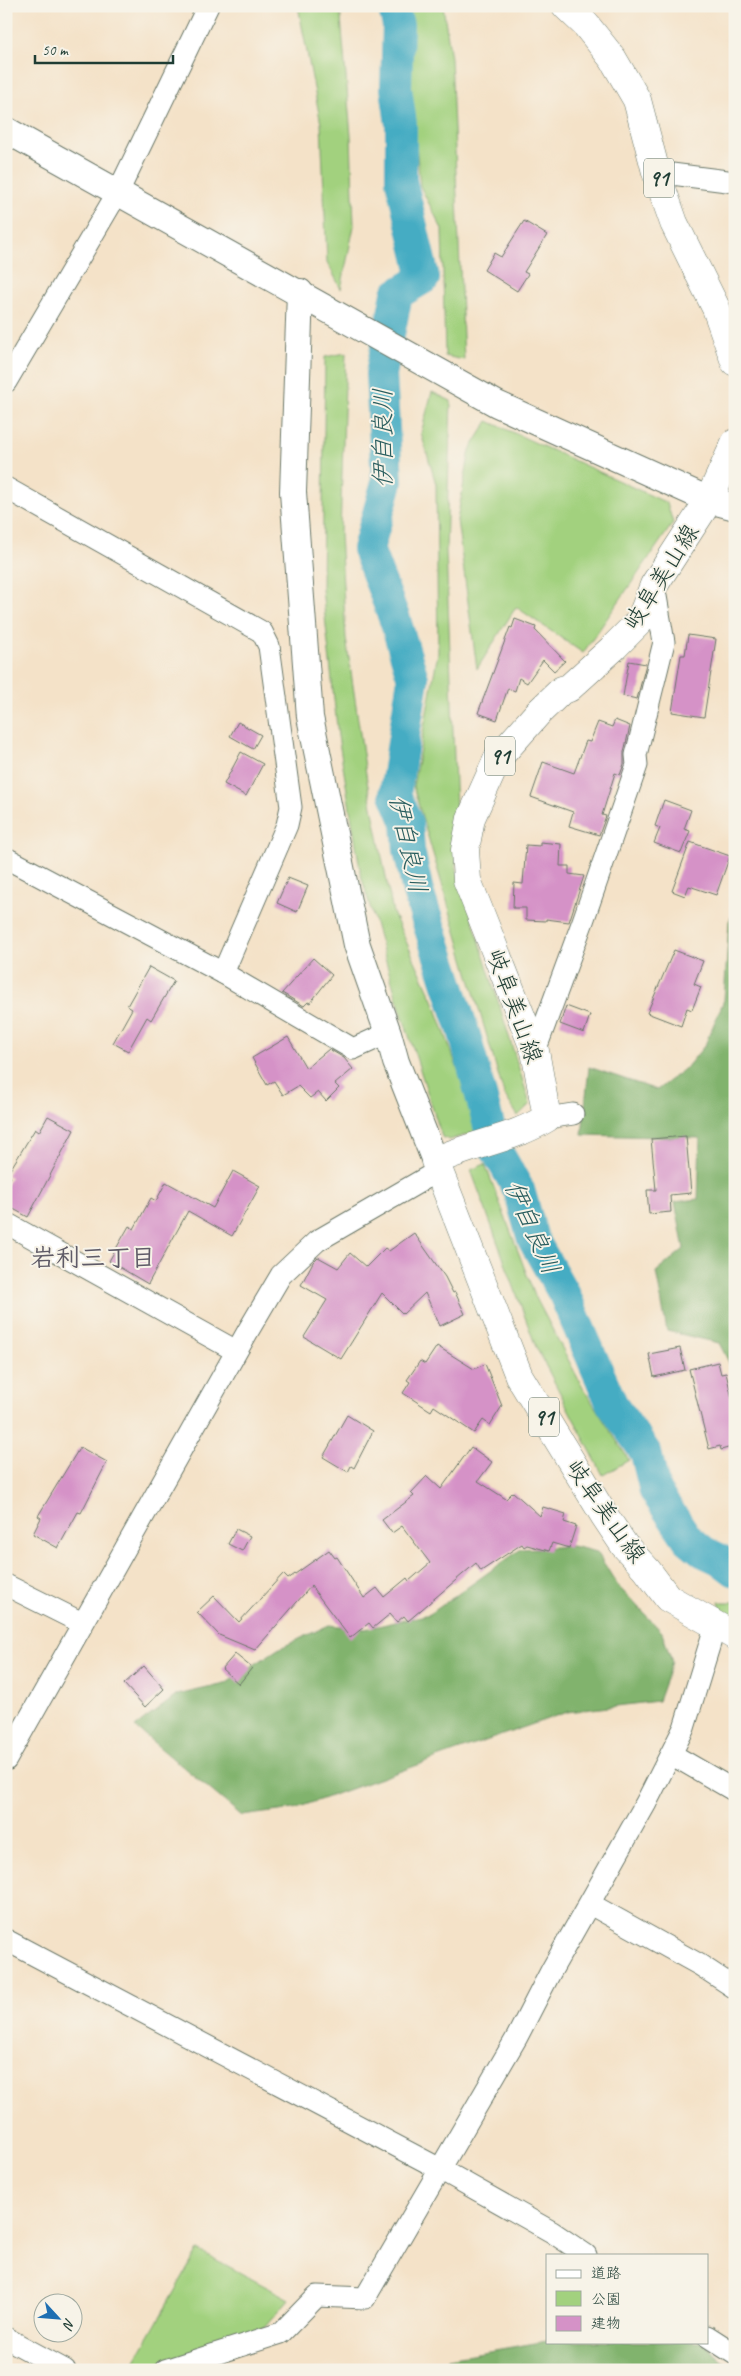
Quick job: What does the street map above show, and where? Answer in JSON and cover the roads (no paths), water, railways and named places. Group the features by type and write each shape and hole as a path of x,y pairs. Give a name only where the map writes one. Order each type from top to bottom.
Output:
{"main road":[{"name":"91","path":"566,6 586,25 613,59 637,100 656,172 674,223 716,308 735,362"},
{"name":"岐阜美山線","path":"725,1631 668,1598 647,1570 624,1545 519,1376 441,1162 551,1120 535,1051 468,880 465,850 471,818 498,758 538,713 562,690 569,688 640,621 654,585 709,500 735,443"}],"street":[{"path":"6,382 118,192 208,6"},
{"path":"6,130 300,292 497,404 709,500 735,507"},
{"path":"656,172 735,182"},
{"path":"6,1760 236,1351 281,1275 318,1241 441,1162 396,1062 388,1033 357,945 310,717 293,492 300,292"},
{"path":"6,488 262,632 269,646 291,807 287,825 223,973"},
{"path":"535,1051 584,921 637,765 636,755 664,642 654,585"},
{"path":"6,858 223,973 352,1049 388,1033"},
{"path":"6,1223 236,1351"},
{"path":"6,1585 82,1623"},
{"path":"165,2370 280,2333 317,2296 365,2298 517,2037 551,1971 646,1803 684,1728 725,1631"},
{"path":"670,1754 735,1791"},
{"path":"590,1904 700,1965 735,1988"},
{"path":"6,1940 440,2169 552,2232 585,2254"},
{"path":"708,2337 735,2354"},
{"path":"6,2338 65,2370"}],"waterway":[{"name":"伊自良川","path":"393,6 398,25 396,88 401,124 401,180 424,278 397,294 381,374 387,482 368,549 395,620 413,679 395,794 407,823 409,850 418,892 465,1036 495,1148 519,1190 533,1239 565,1296 612,1404 646,1453 655,1491 688,1539 704,1552 719,1559 735,1571"}],"district":[{"name":"岩利三丁目","path":"93,1257"}]}
